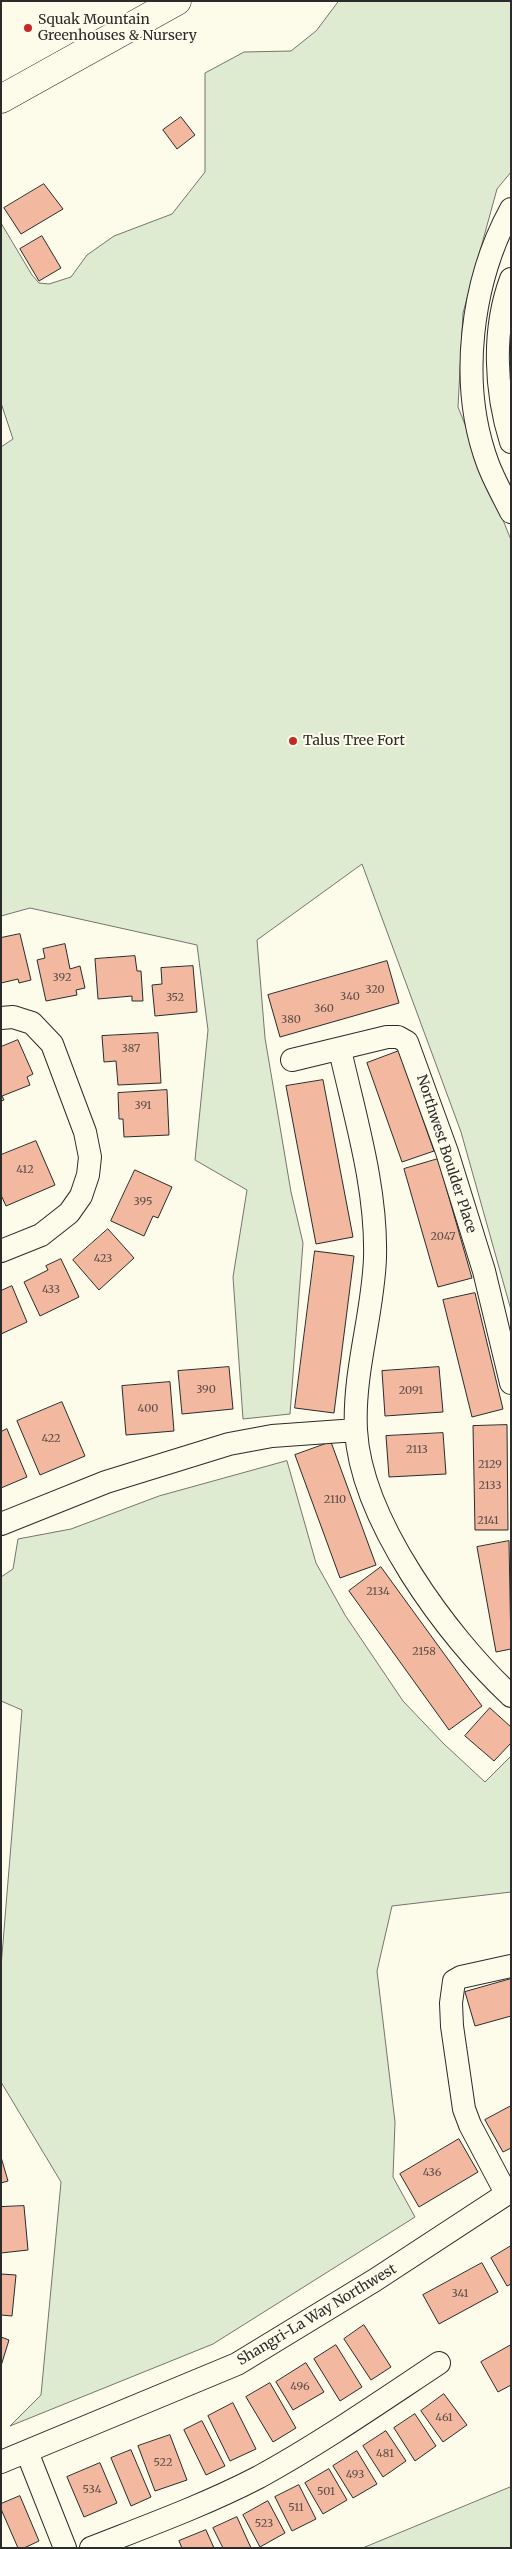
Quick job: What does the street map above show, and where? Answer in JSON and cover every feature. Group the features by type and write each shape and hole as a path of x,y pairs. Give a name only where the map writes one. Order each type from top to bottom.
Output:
{"main road":[{"path":"1,99 176,1"}],"street":[{"path":"511,209 484,270 477,300 473,341 473,374 480,435 488,464 511,512"},
{"path":"511,279 501,314 498,354 502,413 511,442"},
{"path":"1,1251 41,1234 69,1213 81,1196 88,1175 90,1158 86,1132 52,1044 32,1023 7,1018"},
{"name":"Northwest Boulder Place","path":"292,1060 340,1050 387,1037 398,1038 407,1042 447,1152 484,1271 511,1383"},
{"path":"340,1050 366,1167 373,1211 375,1257 358,1386 356,1430 360,1457 370,1489 404,1561 452,1630 511,1696"},
{"path":"1,1524 106,1482 229,1444 272,1436 356,1430"},
{"path":"508,2192 470,2125 464,2109 451,2003 454,1981 460,1977 511,1966"},
{"name":"Shangri-La Way Northwest","path":"1,2462 237,2364 375,2280 508,2192"},
{"path":"91,2548 199,2505 258,2477 308,2449 438,2362"},
{"path":"27,2452 65,2548"}],"green space":[{"path":"339,1 511,1 511,172 497,189 463,313 458,407 511,540 511,1310 461,1132 362,864 257,940 265,1038 291,1192 303,1243 290,1414 243,1419 233,1277 247,1190 195,1160 208,1030 197,945 30,908 1,916 1,447 13,439 1,403 1,223 32,275 39,283 49,284 71,277 87,255 114,236 172,214 205,172 205,73 244,52 291,51 316,31"},
{"path":"287,1461 316,1563 345,1615 403,1701 444,1744 485,1782 511,1756 511,1892 392,1906 377,1971 395,2122 393,2177 415,2217 213,2344 10,2426 41,2395 61,2182 1,2082 1,1967 22,1710 1,1701 1,1577 13,1569 18,1539 71,1529 159,1496"},
{"path":"511,2487 511,2548 363,2548"}],"building":[{"path":"181,117 195,135 177,149 163,130"},
{"path":"44,184 63,209 21,234 4,208"},
{"path":"42,236 61,268 39,281 20,249"},
{"path":"20,934 31,980 19,983 18,979 1,983 1,938"},
{"path":"65,944 70,969 80,966 85,988 76,990 77,995 46,1001 37,960 45,958 43,949"},
{"path":"135,956 137,971 141,971 143,1001 132,1001 132,996 98,999 95,959"},
{"path":"387,961 399,1003 280,1037 268,995"},
{"path":"193,966 197,1012 155,1016 152,985 162,984 161,968"},
{"path":"158,1033 161,1083 118,1085 116,1061 104,1062 102,1036"},
{"path":"18,1040 33,1074 27,1077 30,1085 2,1096 4,1100 1,1101 1,1047"},
{"path":"399,1051 434,1151 402,1162 367,1063"},
{"path":"323,1080 353,1237 316,1244 286,1086"},
{"path":"167,1090 169,1135 124,1137 123,1119 119,1119 118,1093"},
{"path":"36,1141 55,1185 6,1206 1,1195 1,1155"},
{"path":"438,1159 472,1278 438,1287 404,1169"},
{"path":"135,1170 172,1187 158,1218 153,1216 144,1236 111,1221"},
{"path":"108,1229 134,1258 99,1290 73,1260"},
{"path":"315,1251 354,1256 334,1413 295,1408"},
{"path":"61,1259 79,1297 40,1316 24,1282 48,1270 46,1266"},
{"path":"12,1286 27,1322 1,1334 1,1291"},
{"path":"475,1293 503,1409 472,1417 443,1300"},
{"path":"229,1367 233,1409 182,1414 178,1371"},
{"path":"439,1367 443,1412 385,1416 382,1371"},
{"path":"170,1382 174,1431 126,1435 122,1386"},
{"path":"62,1402 85,1456 40,1475 17,1421"},
{"path":"507,1425 508,1530 475,1530 473,1426"},
{"path":"7,1429 27,1477 1,1488 1,1432"},
{"path":"443,1433 446,1474 389,1477 386,1436"},
{"path":"331,1442 376,1565 340,1578 295,1455"},
{"path":"509,1541 511,1649 496,1652 477,1547"},
{"path":"381,1567 482,1706 449,1730 349,1591"},
{"path":"490,1708 511,1727 511,1743 494,1761 465,1736"},
{"path":"511,1979 511,2016 475,2026 465,1992"},
{"path":"511,2106 511,2148 503,2152 485,2120"},
{"path":"459,2139 478,2172 419,2207 400,2174"},
{"path":"1,2157 8,2181 1,2183"},
{"path":"24,2206 28,2250 1,2253 1,2207"},
{"path":"511,2246 511,2284 507,2286 491,2258"},
{"path":"482,2263 498,2292 439,2324 423,2295"},
{"path":"1,2274 16,2275 12,2316 1,2315"},
{"path":"364,2325 391,2367 371,2380 344,2339"},
{"path":"1,2337 9,2340 1,2366"},
{"path":"336,2345 362,2387 340,2401 314,2359"},
{"path":"511,2345 511,2385 498,2392 481,2362"},
{"path":"306,2363 324,2392 293,2410 276,2382"},
{"path":"270,2383 296,2428 273,2442 246,2397"},
{"path":"444,2394 467,2425 443,2442 421,2411"},
{"path":"233,2403 256,2449 230,2461 208,2416"},
{"path":"415,2414 436,2446 415,2461 394,2428"},
{"path":"202,2421 225,2466 206,2475 184,2430"},
{"path":"386,2431 406,2461 383,2477 363,2446"},
{"path":"170,2435 187,2480 155,2491 138,2446"},
{"path":"131,2450 151,2497 131,2506 111,2458"},
{"path":"357,2451 377,2484 353,2498 333,2466"},
{"path":"100,2463 117,2503 84,2517 67,2477"},
{"path":"329,2469 347,2500 323,2514 305,2483"},
{"path":"299,2485 316,2519 292,2531 275,2497"},
{"path":"20,2496 39,2541 24,2548 18,2548 1,2509 1,2504"},
{"path":"268,2501 285,2533 260,2547 243,2515"},
{"path":"237,2517 251,2548 223,2548 213,2528"},
{"path":"206,2530 214,2548 182,2548 179,2541"}],"place":[{"name":"Squak Mountain Greenhouses & Nursery","path":"28,28"},
{"name":"Talus Tree Fort","path":"293,741"}]}
